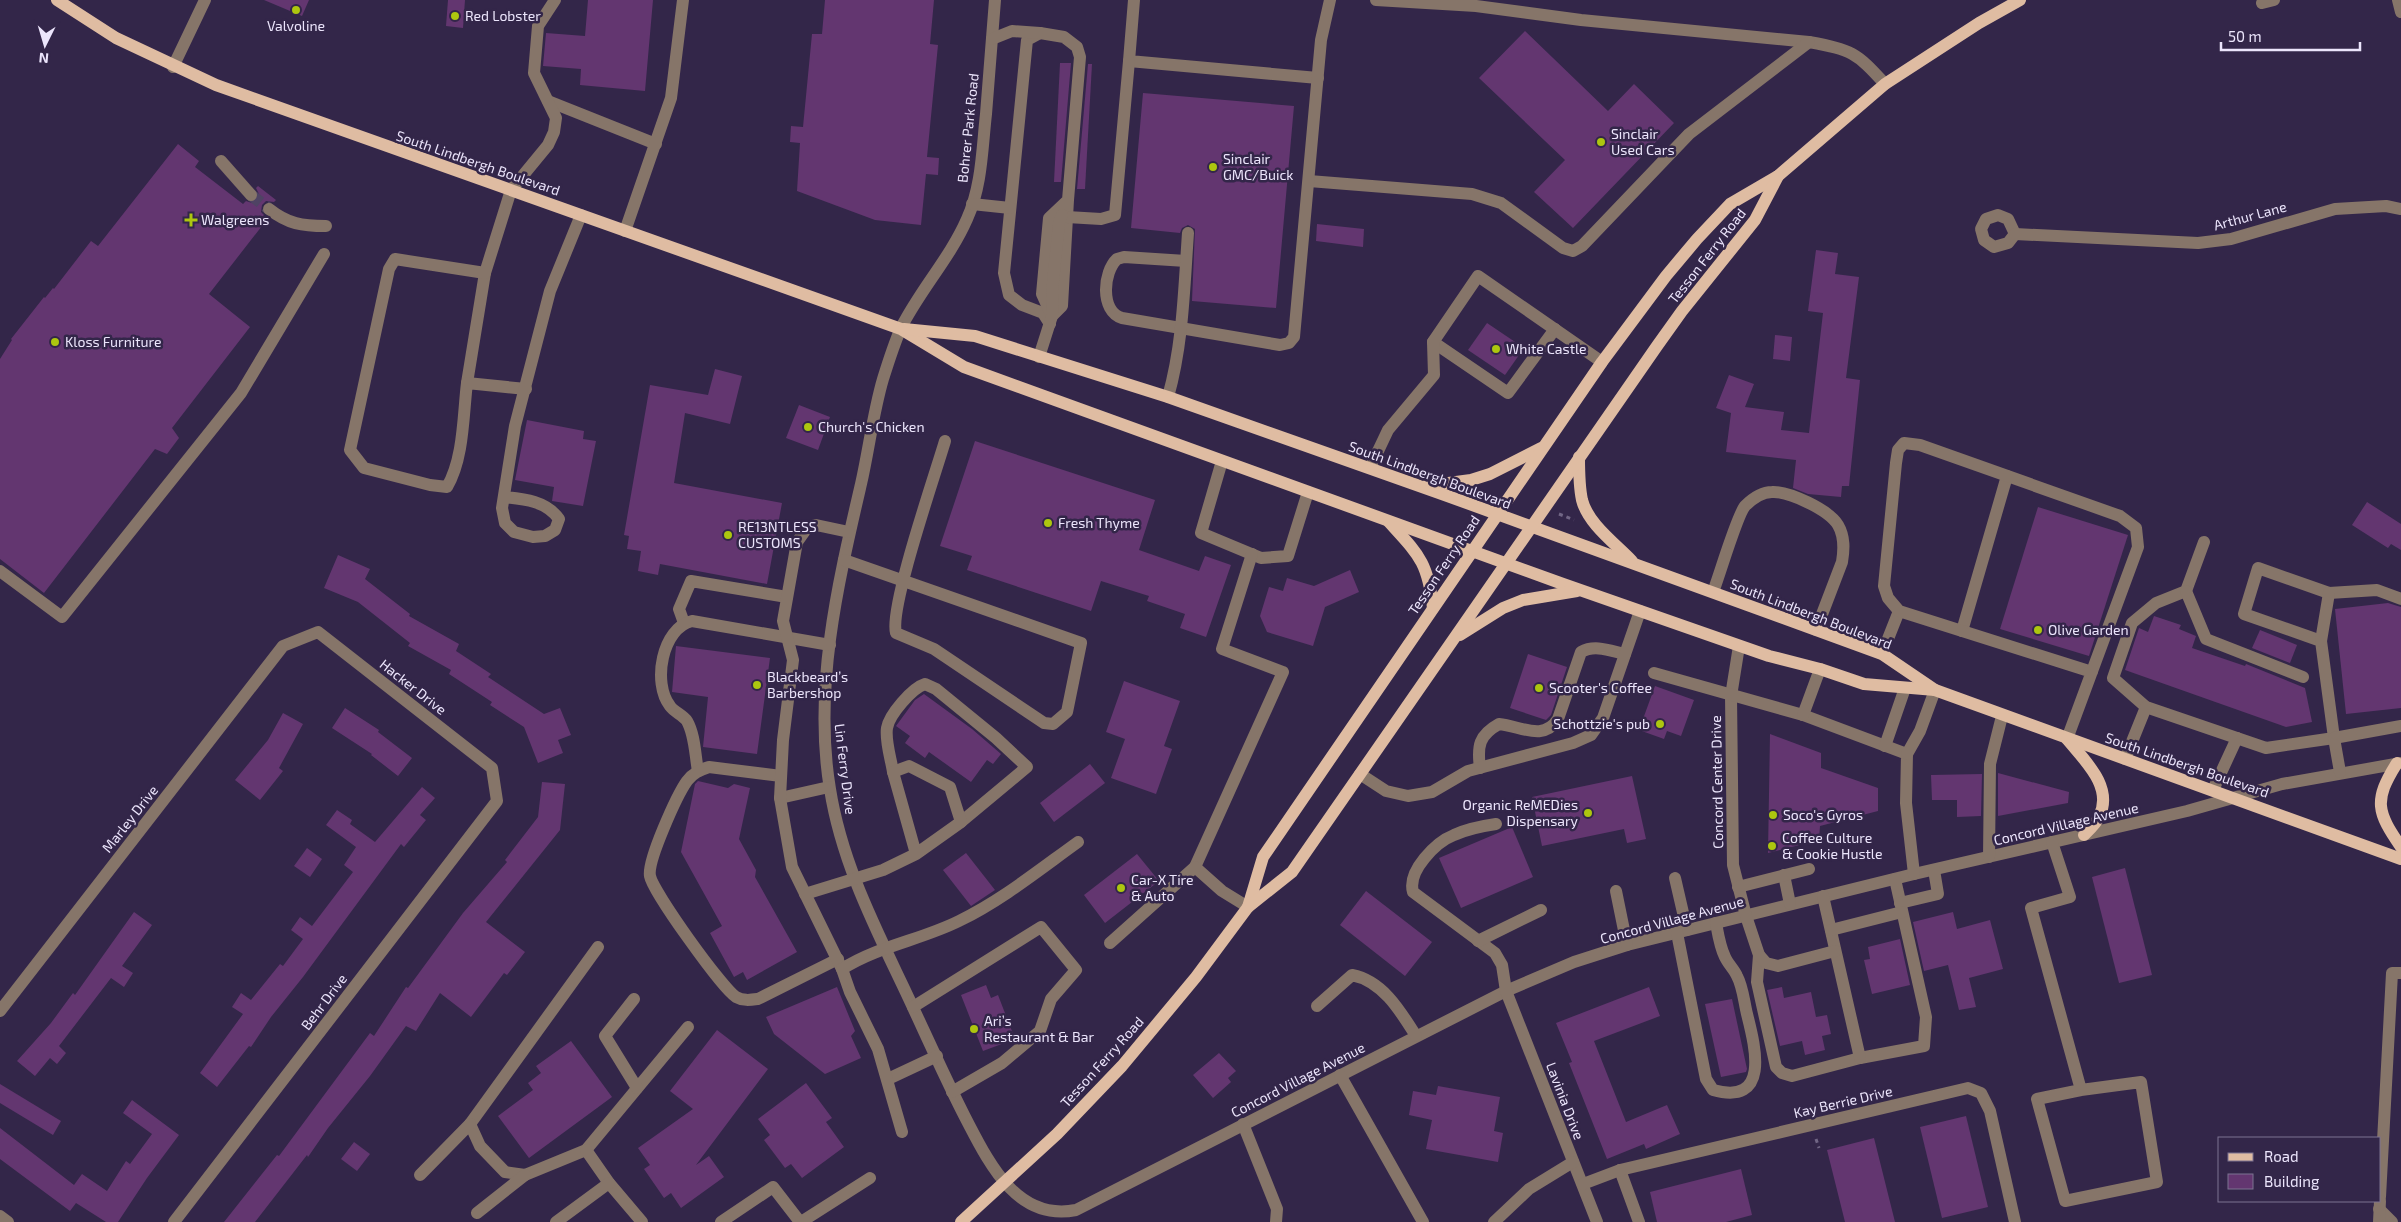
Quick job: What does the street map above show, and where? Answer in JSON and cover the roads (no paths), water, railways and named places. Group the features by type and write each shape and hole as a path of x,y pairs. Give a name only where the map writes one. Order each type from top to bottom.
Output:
{"main road":[{"name":"South Lindbergh Boulevard","path":"57,0 116,38 173,67 274,107 901,329 964,368 1740,646 1864,684 1935,690"},
{"name":"Tesson Ferry Road","path":"1248,907 1262,857 1602,362 1666,276 1730,204 1778,176 1885,84 1979,23 2020,0"},
{"name":"Tesson Ferry Road","path":"961,1222 1057,1134 1122,1066 1196,977 1248,907 1292,872 1682,311 1756,220 1778,176"},
{"name":"South Lindbergh Boulevard","path":"901,329 975,336 1168,397 1421,486 1882,654 1935,690 2002,716 2235,797 2401,859"},
{"path":"1421,486 1471,480 1490,474 1544,446"},
{"path":"1579,457 1579,483 1583,502 1589,515 1636,565"},
{"path":"1387,520 1422,561 1430,580 1433,608"},
{"path":"1456,638 1503,608 1523,600 1580,590"},
{"path":"2067,739 2098,777 2103,790 2104,802 2099,819 2084,835"},
{"path":"2399,763 2384,784 2381,813 2386,825 2401,847"}],"street":[{"path":"173,67 204,0"},
{"path":"485,273 395,259 389,269 350,450 356,461 364,468 430,485 446,487 452,479 459,448 467,383 485,273 511,190 548,144 554,132 556,118 534,73 538,26 555,0"},
{"path":"625,231 671,98 683,0"},
{"name":"Bohrer Park Road","path":"901,329 952,248 972,204 981,165 995,0"},
{"path":"1067,217 1102,220 1115,215 1134,0"},
{"path":"1186,262 1124,257 1117,259 1110,268 1106,303 1110,310 1118,316 1280,345 1292,340 1295,333 1321,40 1330,0"},
{"path":"1376,0 1476,6 1581,20 1809,42 1846,49 1864,61 1885,84"},
{"path":"2398,0 2401,12"},
{"path":"992,39 1012,31 1040,32 1064,37 1077,47 1080,57 1068,200 1062,306 1051,320"},
{"path":"1040,32 1027,40 1004,273 1009,295 1022,305 1042,313 1051,320"},
{"path":"1309,181 1472,194 1501,203 1563,248 1576,250 1582,246 1689,134 1809,42"},
{"path":"1129,61 1318,78"},
{"path":"548,101 656,144"},
{"path":"221,161 251,195"},
{"path":"1039,357 1051,320 1052,282 1059,223 1068,200"},
{"path":"972,204 1010,208"},
{"name":"Arthur Lane","path":"2015,234 2198,244 2231,239 2335,209 2386,206 2401,209"},
{"path":"268,209 277,216 302,226 326,226"},
{"path":"504,497 514,426 526,389 550,291 581,215"},
{"path":"1168,397 1176,366 1181,328 1188,233"},
{"path":"0,571 62,617 241,393 324,254"},
{"path":"1370,468 1388,430 1434,374 1433,342 1478,276 1602,362"},
{"name":"Lin Ferry Drive","path":"901,329 883,380 849,532 830,645 823,720 829,787 843,847 884,948 937,1056 952,1092 981,1148 1004,1184"},
{"path":"1433,342 1508,392 1555,329"},
{"path":"467,383 526,389"},
{"path":"844,560 904,581 1081,643 1067,712 1053,724 1044,723 934,649 896,633 894,625 904,581 946,441"},
{"path":"2067,739 2092,672 2138,547 2136,528 2120,516 1920,445 1904,444 1898,450 1884,586 1888,598 1899,611 2092,672"},
{"path":"1222,461 1201,533 1261,558 1288,556 1308,492"},
{"path":"1962,631 2007,476"},
{"path":"1713,592 1743,508 1763,493 1782,493 1826,511 1839,526 1843,538 1842,562 1816,630"},
{"path":"849,532 816,525 807,528 797,542 783,621 793,660 780,798 792,867 840,964 850,992 878,1049 902,1132"},
{"path":"2204,542 2186,591 2206,638 2304,677"},
{"path":"1110,943 1195,867 1283,672 1222,649 1252,554"},
{"path":"2322,641 2244,614 2258,568 2329,593 2377,590 2401,599"},
{"path":"684,623 680,609 691,581 787,596"},
{"path":"2186,591 2156,603 2132,623 2113,678 2146,707 2266,748 2401,726"},
{"path":"2329,593 2322,641 2340,772"},
{"path":"1360,774 1386,791 1408,796 1432,792 1468,771 1573,743 1591,734 1604,718 1640,611"},
{"path":"1882,654 1899,611"},
{"path":"698,771 692,736 687,720 670,706 662,690 663,656 673,632 684,623 692,621 830,645"},
{"name":"Hacker Drive","path":"283,646 318,632 492,768 497,801"},
{"name":"Marley Drive","path":"0,1011 283,646"},
{"name":"Concord Center Drive","path":"1740,646 1732,696 1733,865 1758,955 1757,982 1776,1067 1782,1073 1792,1076 1860,1058"},
{"path":"1480,768 1477,749 1481,737 1499,724 1532,732 1544,732 1552,727 1558,719 1581,652 1588,648 1596,648 1625,654"},
{"path":"1803,715 1820,669"},
{"path":"1654,673 1803,715 1907,754"},
{"path":"805,894 883,870 916,854 961,822 1027,767 996,738 936,689 925,684 917,687 895,714 887,728 893,772 916,854"},
{"path":"1885,746 1905,688"},
{"path":"1914,874 1906,803 1907,754 1920,731 1935,690"},
{"path":"2125,759 2146,707"},
{"path":"1989,857 1990,764 2002,716"},
{"path":"2213,790 2237,738"},
{"name":"Concord Village Avenue","path":"1004,1184 1029,1208 1066,1218 1096,1200 1416,1036 1506,991 1574,962 1628,945 1790,904 2187,811 2282,784 2340,772 2399,763"},
{"path":"893,772 909,766 950,787 961,822"},
{"path":"781,776 709,767 698,771 687,781 653,854 650,876 664,905 716,974 735,996 745,1001 758,1000 840,964 959,921 1006,894 1078,842"},
{"path":"780,798 829,787"},
{"name":"Behr Drive","path":"174,1222 497,801"},
{"name":"Lavinia Drive","path":"1496,824 1474,828 1446,840 1423,862 1412,879 1413,892 1495,953 1502,965 1506,991 1597,1222"},
{"path":"2052,842 2070,897 2031,908 2081,1090"},
{"path":"1195,867 1222,892 1248,907"},
{"path":"1738,887 1809,869"},
{"path":"1831,930 1938,894 1934,870"},
{"path":"1784,875 1790,904"},
{"path":"1675,878 1706,1079 1714,1090 1724,1093 1736,1092 1747,1088 1754,1077 1756,1050 1738,977 1724,956 1716,923"},
{"path":"1823,896 1860,1058 1924,1046 1926,1017 1895,879"},
{"path":"1616,891 1628,945"},
{"path":"1478,941 1541,910"},
{"path":"913,1007 1041,927 1076,970 1051,999 1040,1031 1002,1063 952,1092"},
{"path":"420,1175 470,1124 598,947"},
{"path":"1758,955 1766,963 1778,966 1835,951"},
{"path":"2381,1181 2397,973"},
{"path":"1317,1006 1352,975 1365,978 1397,1005 1416,1036"},
{"path":"634,999 605,1036 637,1088"},
{"path":"477,1213 525,1175 586,1150 688,1027"},
{"path":"888,1079 937,1056"},
{"path":"1340,1075 1422,1222"},
{"path":"2141,1082 2157,1182 2065,1201 2037,1099 2081,1090 2141,1082"},
{"name":"Kay Berrie Drive","path":"1582,1184 1620,1170 1968,1088 1981,1093 1990,1111 2015,1222"},
{"path":"470,1124 480,1146 492,1161 505,1172 525,1175"},
{"path":"1243,1124 1277,1210 1276,1222"},
{"path":"586,1150 609,1183 642,1222"},
{"path":"1494,1222 1529,1189 1573,1162"},
{"path":"1620,1170 1639,1222"},
{"path":"721,1222 773,1187 800,1222 870,1178"},
{"path":"556,1222 609,1183"},
{"path":"2379,1207 2392,1222"},
{"path":"0,1216 8,1222"}],"tunnel":[{"path":"251,195 269,209"}],"place":[{"name":"Valvoline","path":"296,10"},
{"name":"Red Lobster","path":"455,16"},
{"name":"Sinclair Used Cars","path":"1601,142"},
{"name":"Sinclair GMC/Buick","path":"1213,167"},
{"name":"Walgreens","path":"191,220"},
{"name":"Kloss Furniture","path":"55,342"},
{"name":"White Castle","path":"1496,349"},
{"name":"Church's Chicken","path":"808,427"},
{"name":"Fresh Thyme","path":"1048,523"},
{"name":"RE13NTLESS CUSTOMS","path":"728,535"},
{"name":"Olive Garden","path":"2038,630"},
{"name":"Blackbeard’s Barbershop","path":"757,685"},
{"name":"Scooter's Coffee","path":"1539,688"},
{"name":"Schottzie's pub","path":"1660,724"},
{"name":"Organic ReMEDies Dispensary","path":"1588,813"},
{"name":"Soco's Gyros","path":"1773,815"},
{"name":"Coffee Culture & Cookie Hustle","path":"1772,846"},
{"name":"Car-X Tire & Auto","path":"1121,888"},
{"name":"Ari’s Restaurant & Bar","path":"974,1029"}]}
